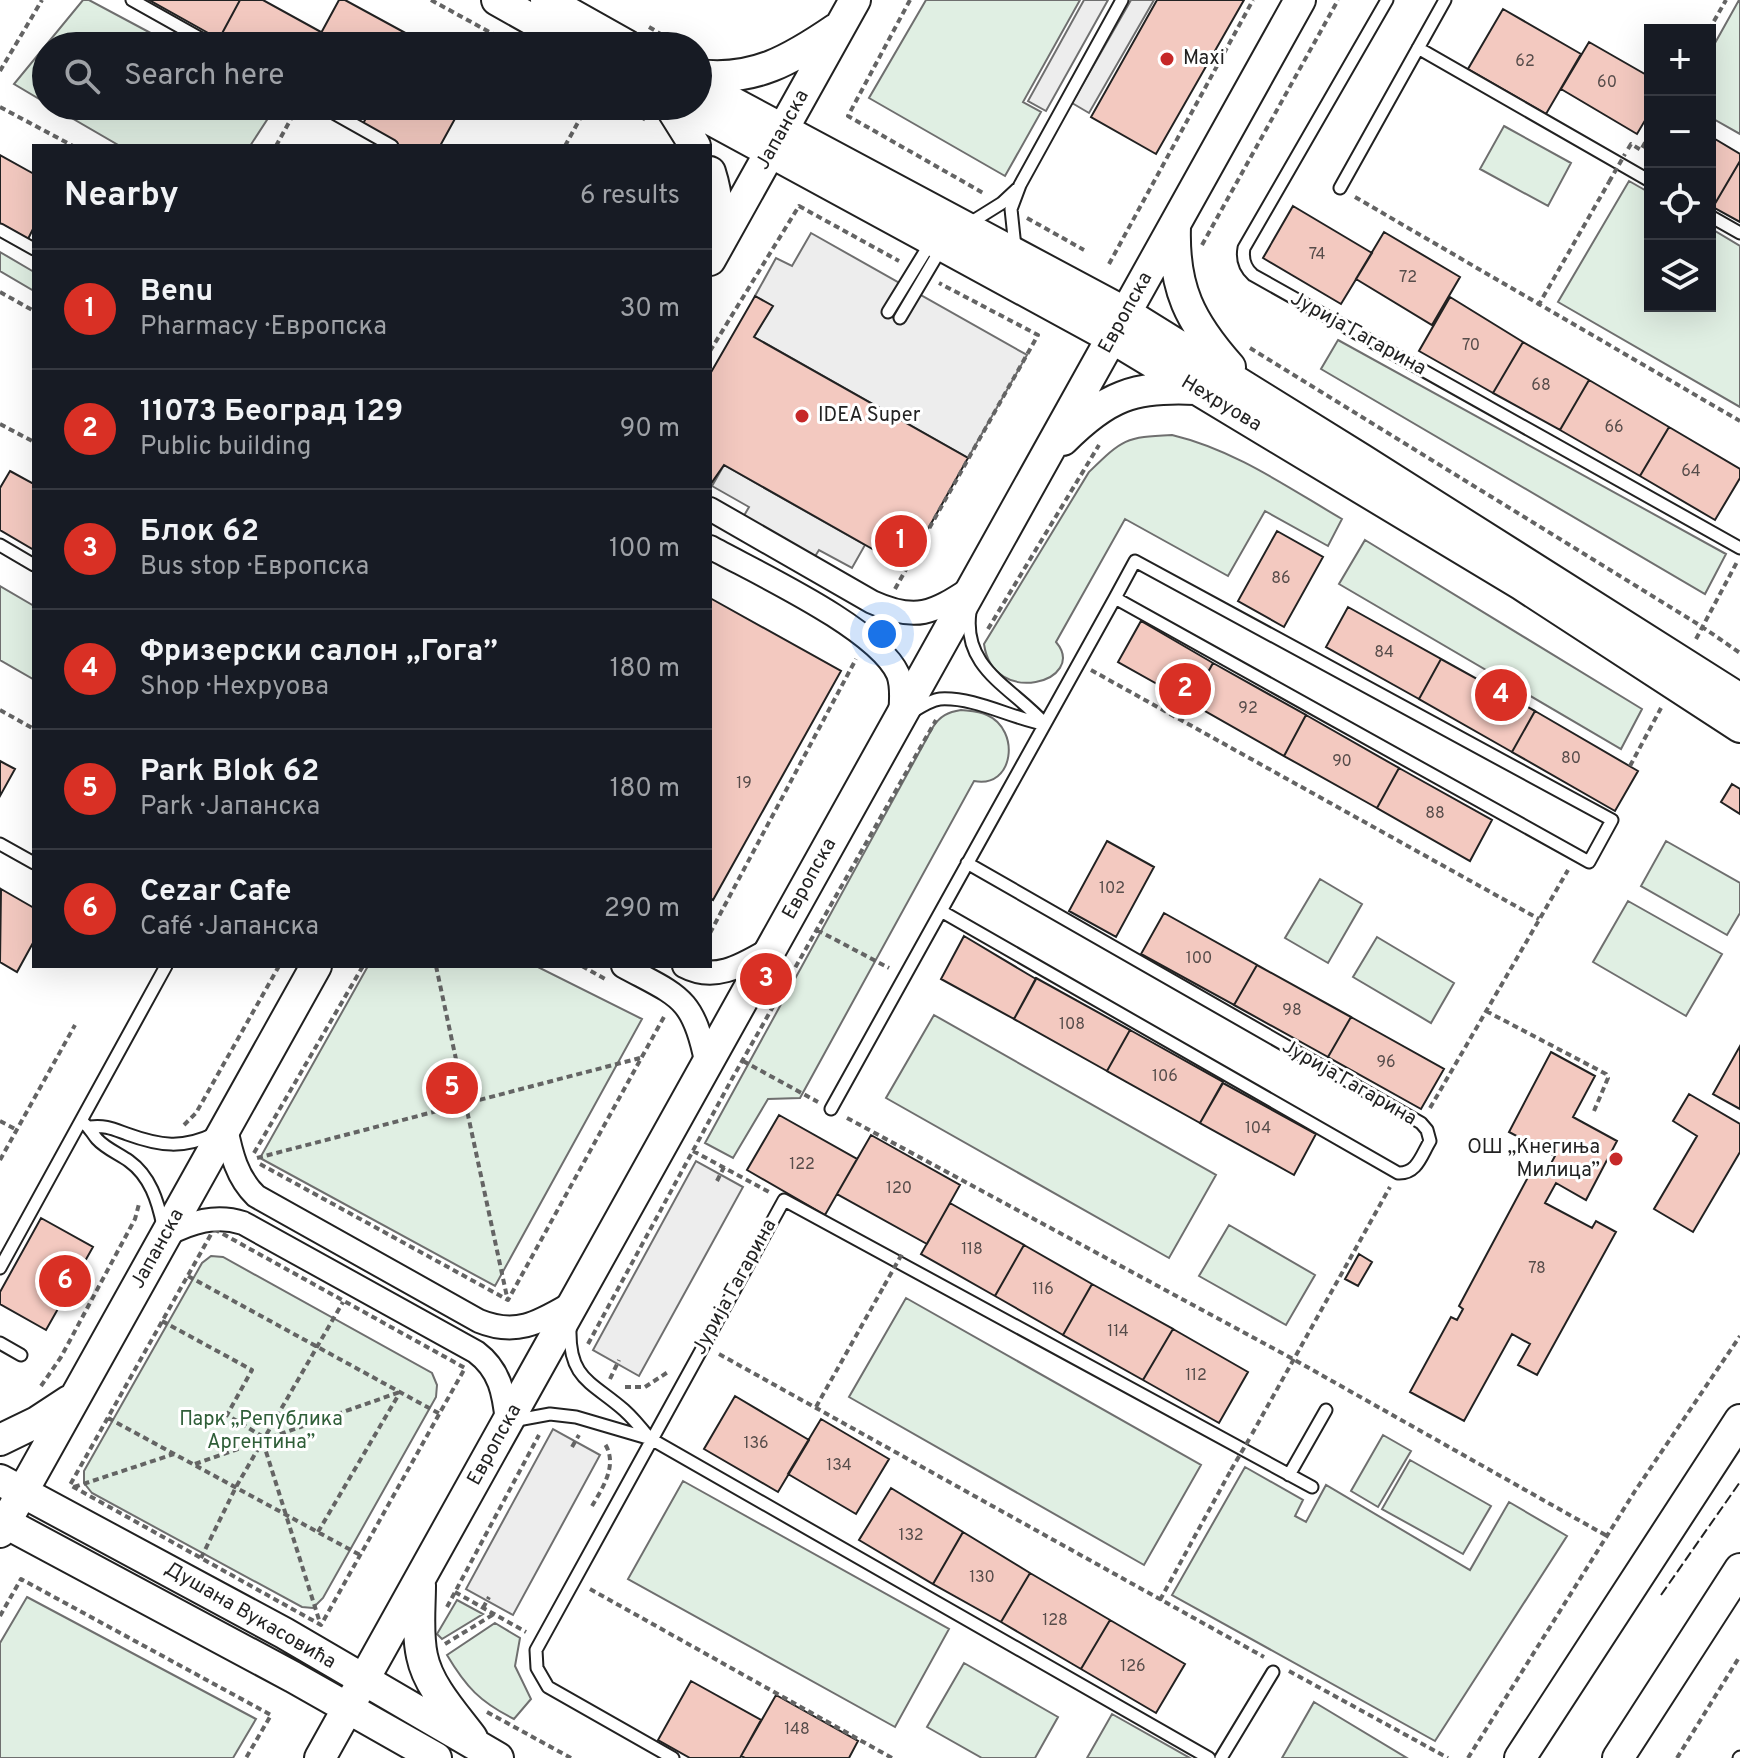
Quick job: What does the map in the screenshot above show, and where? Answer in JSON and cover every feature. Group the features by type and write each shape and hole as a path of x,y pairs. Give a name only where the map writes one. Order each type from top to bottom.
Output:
{"street":[{"path":"497,0 554,32"},
{"path":"546,0 603,32"},
{"name":"Европска","path":"320,1758 1300,0"},
{"path":"712,75 767,69 792,59 848,13"},
{"name":"Јапанска","path":"712,255 848,13"},
{"name":"Нехруова","path":"712,94 776,141 936,244 1119,326 1253,392 1740,699"},
{"name":"Нехруова","path":"712,116 776,141 965,226 1016,253 1119,326 1197,389 1522,585 1740,727"},
{"path":"679,120 694,144"},
{"path":"712,179 719,221 712,251"},
{"path":"1175,225 1176,267 1184,300 1194,322 1253,392"},
{"path":"1045,458 1080,423 1104,405 1130,392 1197,389"},
{"path":"712,510 872,602 898,612 911,614 942,607 974,586"},
{"path":"712,548 852,626 875,644 899,676 902,697 900,718"},
{"path":"690,968 704,973 726,972 773,947"},
{"name":"Јапанска","path":"2,1525 11,1486 76,1394 315,968"},
{"path":"614,973 682,1001 699,1029 706,1061"},
{"path":"226,1128 241,1177 256,1196 479,1321 496,1328 530,1325 576,1301"},
{"path":"166,1235 179,1228 219,1218 243,1223 476,1352 500,1379 507,1422"},
{"path":"0,1440 37,1422 76,1394"},
{"path":"1520,1758 1740,1420"},
{"name":"Душана Вукасовића","path":"11,1486 284,1633 489,1753"},
{"name":"Душана Вукасовића","path":"2,1525 348,1708 436,1758"},
{"path":"1618,1758 1740,1569"},
{"path":"421,1578 421,1655 425,1668 444,1700 489,1753"}],"lane":[{"path":"132,0 189,32"},
{"path":"965,226 1006,206 1122,0"},
{"name":"Јурија Гагарина","path":"1387,0 1244,248 1246,267 1253,275 1740,548"},
{"path":"1340,188 1445,0"},
{"path":"1418,48 1644,178"},
{"path":"346,120 388,144"},
{"path":"1006,206 1016,253"},
{"path":"1716,219 1740,233"},
{"path":"0,230 32,248"},
{"path":"900,318 936,244"},
{"path":"888,312 920,272"},
{"path":"0,545 32,564"},
{"path":"831,1109 1135,561 1612,820 1589,862 1115,598"},
{"path":"974,586 968,627 974,652 990,675 1045,724"},
{"path":"900,718 929,702 947,700 970,702 1018,719 1045,724"},
{"path":"0,844 32,862"},
{"name":"Јурија Гагарина","path":"967,863 1421,1123 1430,1141 1414,1170 1408,1174 1398,1173"},
{"path":"941,911 1398,1173"},
{"path":"0,1268 4,1251 86,1124 165,968"},
{"path":"86,1124 106,1125 146,1141 165,1144 193,1144 226,1128"},
{"path":"86,1124 98,1140 130,1162 146,1178 159,1206 166,1235"},
{"name":"Јурија Гагарина","path":"541,1641 784,1200 1312,1487"},
{"path":"576,1301 569,1347 576,1367 583,1379 624,1410 651,1439"},
{"path":"0,1343 21,1355"},
{"path":"1289,1475 1326,1410"},
{"path":"507,1422 550,1414 576,1417 651,1439 1209,1758"},
{"path":"541,1641 536,1650 537,1668 548,1687 673,1758"},
{"path":"1221,1758 1275,1667"}],"path":[{"path":"0,71 42,0"},
{"path":"431,0 489,32"},
{"path":"910,0 848,116 1084,250"},
{"path":"1109,264 1253,0"},
{"path":"1198,257 1201,246 1338,0"},
{"path":"1712,24 1726,0"},
{"path":"0,107 69,144"},
{"path":"277,144 290,120"},
{"path":"566,144 579,120"},
{"path":"1538,306 1631,144 1641,150 1644,145"},
{"path":"1340,188 1740,421"},
{"path":"712,348 799,206 1038,335 890,598"},
{"path":"0,292 32,310"},
{"path":"1246,346 1740,653"},
{"path":"0,424 32,441"},
{"path":"974,652 1106,433"},
{"path":"1701,626 1735,566"},
{"path":"712,929 857,657"},
{"path":"1079,663 1539,919"},
{"path":"576,1367 743,1061 947,700"},
{"path":"1630,766 1665,701"},
{"path":"0,710 32,728"},
{"path":"1421,1123 1577,855"},
{"path":"817,930 904,977"},
{"path":"251,1159 362,968"},
{"path":"436,968 508,1300"},
{"path":"591,968 614,973"},
{"path":"1486,1011 1606,1074 1608,1078 1594,1111"},
{"path":"508,1300 666,1013"},
{"path":"0,1160 75,1025"},
{"path":"251,1159 642,1057"},
{"path":"743,1061 1293,1359 1607,1536"},
{"path":"0,1121 17,1130"},
{"path":"693,1151 784,1200"},
{"path":"251,1159 508,1300"},
{"path":"717,1181 724,1167"},
{"path":"1160,1600 1398,1173"},
{"path":"214,1229 465,1368 321,1625 70,1485 214,1229"},
{"path":"816,1407 902,1254"},
{"path":"188,1276 440,1414"},
{"path":"201,1558 236,1487 343,1301"},
{"path":"162,1321 252,1370 227,1415 264,1440 321,1625"},
{"path":"1468,1758 1607,1536 1740,1336"},
{"path":"703,1345 1275,1667 1448,1758"},
{"path":"610,1379 619,1360"},
{"path":"604,1374 627,1388 645,1387 669,1371"},
{"path":"194,1465 400,1392"},
{"path":"318,1532 400,1392"},
{"path":"108,1418 360,1555"},
{"path":"442,1616 537,1437"},
{"path":"592,1506 605,1483 611,1460 610,1452 600,1438"},
{"path":"74,1487 174,1454"},
{"path":"0,1616 21,1579 271,1715 246,1758"},
{"path":"574,1580 892,1758"},
{"path":"455,1592 541,1641"},
{"path":"483,1608 489,1597"},
{"path":"421,1655 429,1640 433,1652 494,1614"},
{"path":"1677,1758 1740,1656"},
{"path":"485,1711 571,1758"}],"green space":[{"path":"83,0 89,0 149,32 57,32"},
{"path":"926,0 1080,0 1023,102 1041,112 1005,176 869,98"},
{"path":"1740,0 1740,134 1716,120 1716,41"},
{"path":"32,62 32,95 14,84"},
{"path":"75,120 267,120 251,144 117,144"},
{"path":"1504,126 1571,163 1548,206 1480,169"},
{"path":"1629,181 1644,190 1644,312 1716,312 1716,232 1740,246 1740,407 1558,302"},
{"path":"0,252 32,271 32,290 0,271"},
{"path":"1338,340 1726,554 1705,594 1321,369"},
{"path":"1172,435 1239,460 1342,519 1328,546 1265,511 1228,576 1125,519 1056,642 1063,656 1060,668 1050,677 1036,682 1019,682 1004,677 991,664 984,644 1089,472 1126,442"},
{"path":"1365,540 1642,709 1621,749 1339,584"},
{"path":"0,586 32,605 32,678 0,660"},
{"path":"961,710 984,714 998,722 1008,745 1005,768 987,781 974,781 800,1098 768,1099 733,1158 705,1143 933,727 945,715"},
{"path":"1666,841 1740,883 1740,913 1727,935 1641,886"},
{"path":"1320,879 1362,904 1328,963 1285,938"},
{"path":"1628,901 1722,954 1686,1016 1593,962"},
{"path":"1377,937 1454,983 1431,1023 1353,977"},
{"path":"367,968 540,968 642,1019 495,1286 260,1158"},
{"path":"934,1015 1216,1175 1169,1258 886,1098"},
{"path":"1229,1225 1315,1275 1286,1325 1199,1276"},
{"name":"Парк „Република Аргентина”","path":"211,1256 223,1257 432,1373 437,1385 436,1397 323,1598 313,1608 302,1607 92,1493 84,1483 84,1471 202,1263"},
{"path":"906,1298 1201,1465 1144,1565 849,1397"},
{"path":"1383,1435 1411,1451 1378,1507 1351,1491"},
{"path":"1410,1460 1491,1506 1463,1554 1382,1509"},
{"path":"1245,1467 1303,1500 1295,1516 1306,1522 1326,1485 1470,1570 1509,1502 1567,1536 1435,1741 1172,1595"},
{"path":"683,1481 949,1629 895,1727 628,1579"},
{"path":"27,1597 256,1719 233,1758 0,1758 0,1643"},
{"path":"457,1600 483,1614 442,1639 437,1634"},
{"path":"495,1623 520,1638 515,1666 531,1699 514,1719 475,1693 447,1655"},
{"path":"964,1663 1058,1717 1035,1758 982,1758 927,1727"},
{"path":"1314,1702 1407,1758 1282,1758"},
{"path":"1112,1714 1190,1758 1087,1758"}],"shaded area":[{"path":"1084,0 1108,0 1046,111 1028,101"},
{"path":"1131,0 1154,0 1089,113 1072,103"},
{"path":"811,233 1027,355 968,458 754,337 772,306 755,296 776,258 792,266"},
{"path":"724,465 865,545 852,568 819,550 809,566 738,526 749,507 712,486"},
{"path":"696,1161 743,1187 639,1376 593,1350"},
{"path":"553,1429 600,1455 513,1615 466,1589"}],"building":[{"path":"149,0 240,0 223,32 206,32"},
{"path":"240,0 263,0 321,32 223,32"},
{"path":"339,0 345,0 404,32 322,32"},
{"name":"Maxi","path":"1157,0 1244,0 1156,154 1091,117"},
{"path":"1503,9 1581,54 1546,114 1468,69"},
{"path":"1589,42 1644,74 1644,122 1637,134 1561,89"},
{"path":"365,120 454,120 441,144 393,144 361,127"},
{"path":"1716,140 1740,154 1740,161 1716,202"},
{"path":"0,155 32,173 32,231 28,239 0,223"},
{"path":"1740,161 1740,222 1716,209 1716,202"},
{"path":"1293,206 1372,253 1341,304 1263,258"},
{"path":"1384,232 1460,277 1432,325 1356,279"},
{"name":"IDEA Super","path":"755,296 773,306 754,337 968,458 906,568 724,465 712,482 712,371"},
{"path":"1450,297 1523,342 1493,393 1419,351"},
{"path":"1523,342 1589,380 1560,430 1493,393"},
{"path":"1589,380 1669,427 1640,476 1560,430"},
{"path":"1669,427 1740,469 1740,478 1715,520 1640,476"},
{"path":"10,471 32,483 32,549 0,530 0,488"},
{"path":"1277,531 1323,557 1284,627 1238,601"},
{"path":"712,599 841,671 712,899"},
{"path":"1348,607 1441,659 1419,699 1326,647"},
{"path":"1141,621 1213,663 1191,703 1118,662"},
{"path":"1441,659 1535,711 1512,752 1419,699"},
{"path":"1213,663 1306,715 1284,756 1191,703"},
{"path":"1535,711 1638,771 1615,811 1512,752"},
{"path":"1306,715 1399,768 1377,808 1284,756"},
{"path":"0,761 15,769 0,796"},
{"path":"1399,768 1492,820 1470,861 1377,808"},
{"path":"1732,784 1740,789 1740,814 1721,802"},
{"path":"1107,841 1154,867 1116,937 1069,911"},
{"path":"1,889 32,907 32,945 17,972 0,962"},
{"path":"1164,913 1257,965 1234,1005 1141,954"},
{"path":"964,936 1036,979 1014,1019 941,979"},
{"path":"1257,965 1351,1017 1328,1057 1234,1005"},
{"path":"1036,978 1130,1030 1107,1071 1014,1019"},
{"path":"1351,1017 1444,1069 1421,1109 1328,1057"},
{"path":"1130,1030 1223,1082 1200,1123 1107,1071"},
{"path":"1740,1046 1740,1109 1713,1094"},
{"path":"1551,1052 1595,1076 1573,1117 1617,1141 1586,1200 1556,1183 1545,1203 1592,1228 1596,1221 1616,1232 1537,1375 1518,1365 1530,1344 1512,1334 1464,1421 1410,1392 1451,1317 1457,1320 1463,1309 1459,1306 1535,1164 1547,1171 1555,1156 1509,1132"},
{"path":"1223,1083 1316,1134 1294,1175 1200,1123"},
{"path":"1689,1094 1740,1124 1740,1152 1693,1232 1654,1209 1697,1136 1673,1121"},
{"path":"779,1115 857,1159 825,1215 747,1170"},
{"path":"871,1135 960,1185 927,1244 837,1194"},
{"path":"950,1203 1024,1245 995,1296 921,1254"},
{"path":"41,1218 93,1247 46,1330 0,1304 0,1292"},
{"path":"1024,1245 1092,1284 1063,1335 995,1296"},
{"path":"1359,1254 1372,1262 1358,1286 1345,1279"},
{"path":"1092,1284 1173,1329 1143,1380 1063,1335"},
{"path":"1173,1329 1248,1372 1219,1423 1143,1380"},
{"path":"735,1396 809,1440 778,1492 704,1449"},
{"path":"821,1419 889,1459 856,1514 788,1474"},
{"path":"891,1488 963,1532 933,1584 859,1540"},
{"path":"963,1532 1030,1573 1001,1622 933,1584"},
{"path":"1030,1573 1110,1620 1081,1669 1001,1622"},
{"path":"1110,1620 1185,1664 1156,1713 1081,1669"},
{"path":"691,1681 761,1720 740,1758 690,1758 658,1740"},
{"path":"776,1695 858,1741 849,1758 741,1756"}],"fence":[{"path":"1661,1595 1740,1482"}],"place":[{"name":"Maxi","path":"1167,59"},
{"name":"IDEA Super","path":"802,416"},
{"name":"Benu","path":"901,541"},
{"name":"11073 Београд 129","path":"1185,689"},
{"name":"Фризерски салон „Гога”","path":"1501,695"},
{"name":"Блок 62","path":"766,979"},
{"name":"Park Blok 62","path":"452,1088"},
{"name":"ОШ „Кнегиња Милица”","path":"1616,1159"},
{"name":"Cezar Cafe","path":"65,1281"}]}
